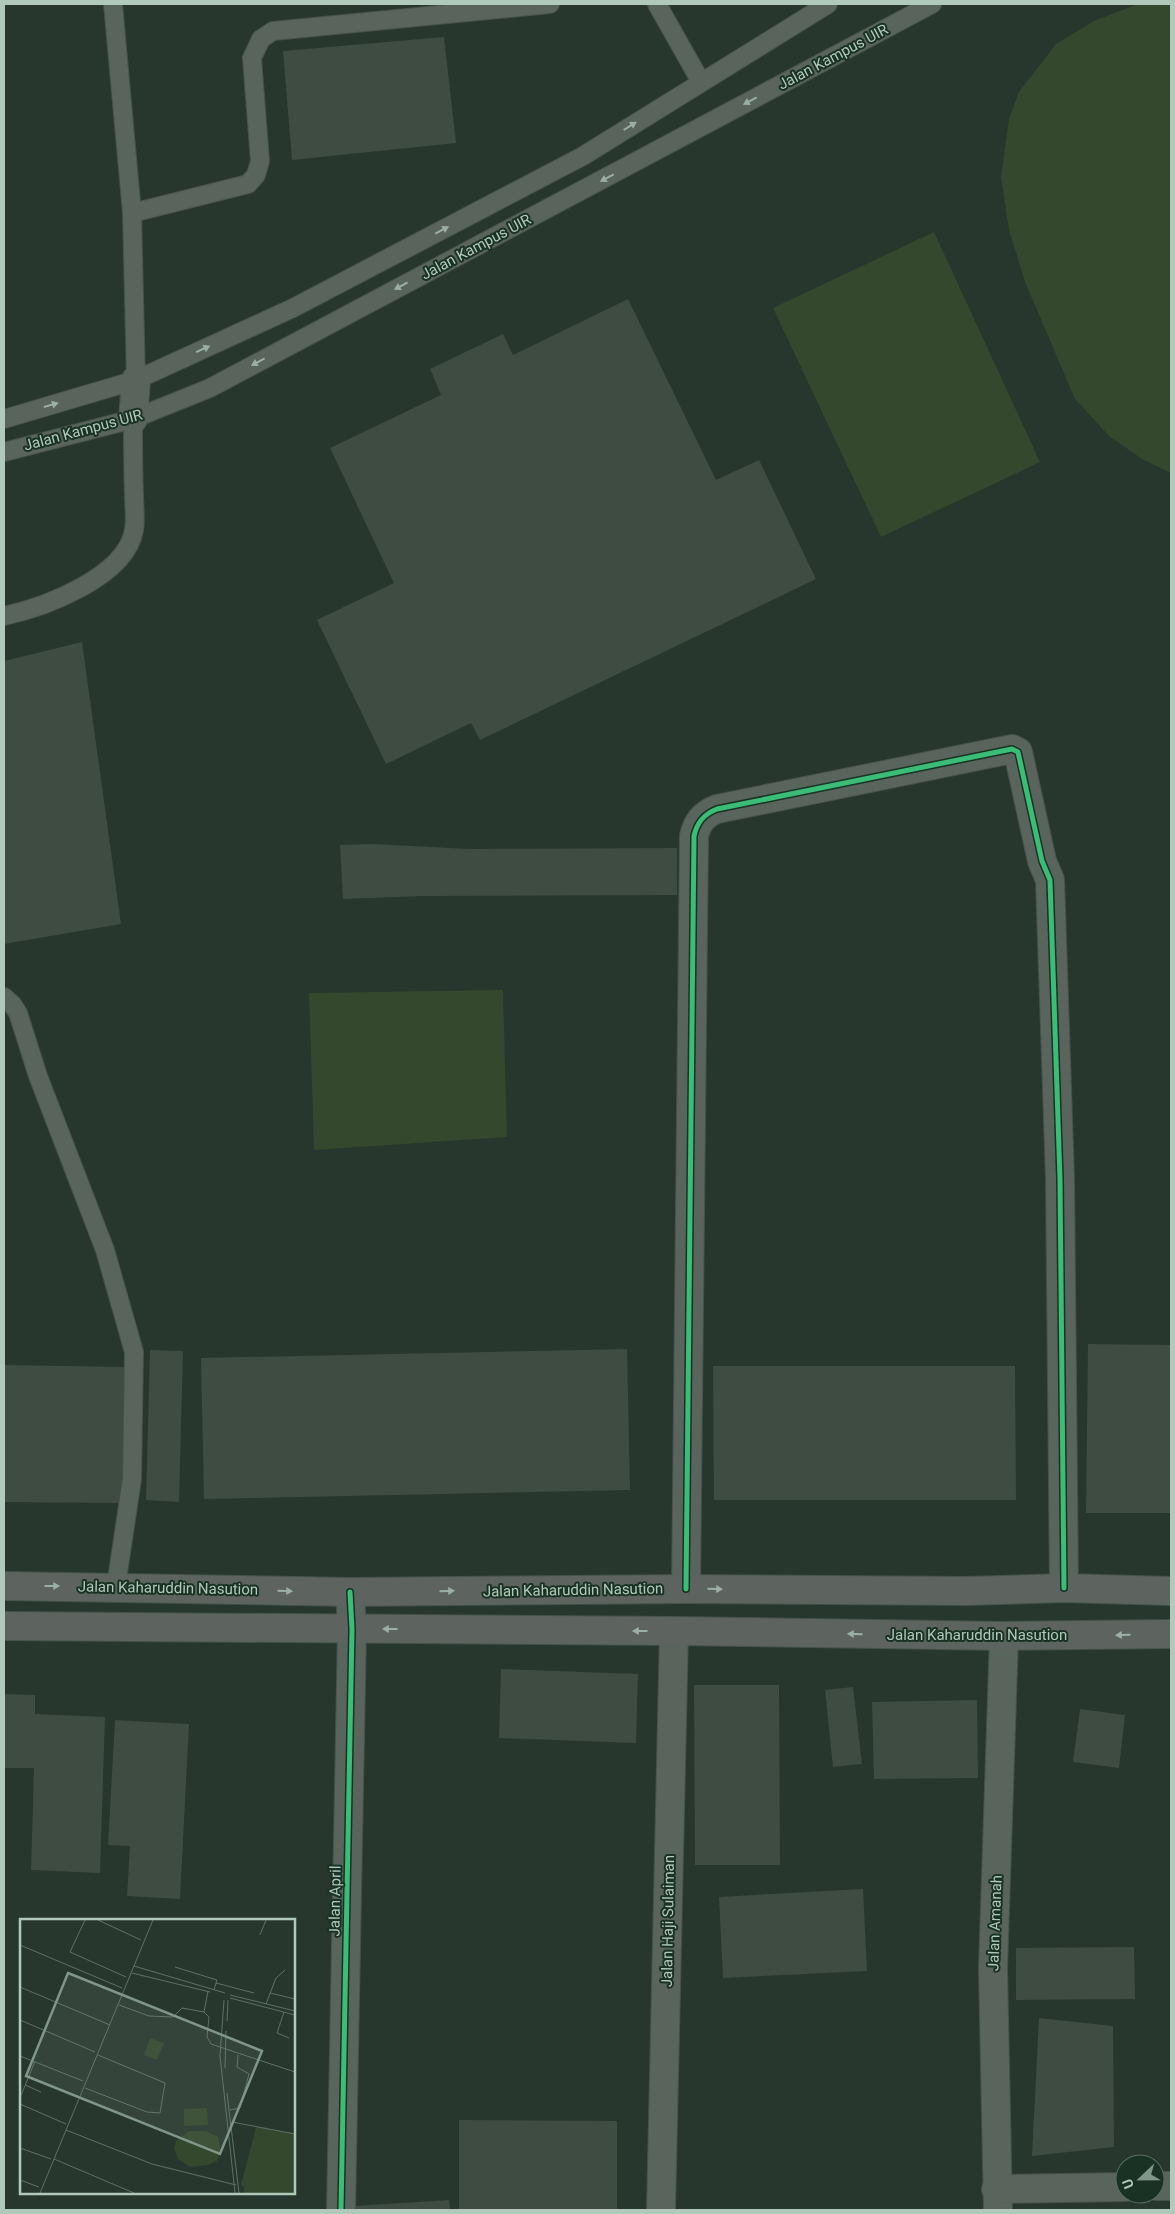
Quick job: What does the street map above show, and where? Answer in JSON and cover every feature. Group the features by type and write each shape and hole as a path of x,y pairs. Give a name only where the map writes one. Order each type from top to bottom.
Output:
{"highway":[{"name":"Jalan Kaharuddin Nasution","path":"4,1586 116,1586 350,1592 686,1589 966,1591 1064,1588 1171,1592"},
{"name":"Jalan Kaharuddin Nasution","path":"4,1626 674,1631 1004,1636 1171,1634"}],"street":[{"path":"133,419 136,380"},
{"path":"686,1589 694,836 696,825 703,817 717,809 1012,749 1018,752 1042,861 1050,880 1060,1179 1064,1588"},
{"name":"Jalan April","path":"342,2210 352,1628 350,1592"},
{"name":"Jalan Haji Sulaiman","path":"661,2210 674,1631"},
{"name":"Jalan Amanah","path":"997,2199 993,1968 1004,1636"},
{"path":"997,2199 1115,2187"}],"lane":[{"path":"114,4 132,213 136,380"},
{"path":"132,213 248,184 256,175 260,161 252,58 261,39 273,31 550,4"},
{"path":"657,4 701,82"},
{"name":"Jalan Kampus UIR","path":"4,452 133,419 210,388 932,4"},
{"name":"Jalan Kampus UIR","path":"4,419 136,380 293,308 574,161 819,6"},
{"path":"4,616 22,612 76,592 117,562 126,549 134,530 133,419"},
{"path":"4,997 18,1013 38,1076 105,1250 134,1352 132,1479 116,1586"}],"green space":[{"path":"1138,4 1171,4 1171,473 1142,459 1109,436 1075,399 1025,282 1009,230 1001,177 1009,119 1019,92 1056,44 1094,21"},
{"path":"934,232 1040,462 881,537 773,308"},
{"path":"503,990 507,1137 314,1150 309,993"}],"building":[{"path":"444,37 456,143 292,160 283,51"},
{"path":"628,299 716,480 759,460 816,579 480,740 471,723 386,764 317,620 394,583 330,448 441,395 430,369 503,334 513,355"},
{"path":"82,642 121,924 4,944 4,661"},
{"path":"372,844 470,849 677,848 677,895 422,896 343,899 340,845"},
{"path":"1088,1344 1171,1345 1171,1513 1086,1513"},
{"path":"627,1349 630,1490 204,1499 201,1358"},
{"path":"150,1350 183,1351 179,1502 146,1500"},
{"path":"4,1365 126,1367 125,1503 4,1502"},
{"path":"713,1366 1015,1366 1016,1500 714,1500"},
{"path":"501,1669 638,1674 636,1743 499,1738"},
{"path":"694,1685 779,1685 780,1865 695,1865"},
{"path":"853,1687 862,1764 833,1767 825,1690"},
{"path":"4,1694 35,1695 35,1714 105,1717 100,1873 31,1870 34,1768 4,1768"},
{"path":"977,1700 978,1778 874,1779 872,1702"},
{"path":"1080,1709 1125,1715 1119,1768 1073,1762"},
{"path":"115,1720 189,1724 180,1899 127,1896 130,1846 108,1845"},
{"path":"863,1889 867,1971 723,1978 719,1897"},
{"path":"1134,1947 1135,1999 1016,2000 1016,1948"},
{"path":"1039,2018 1113,2026 1114,2147 1032,2156"},
{"path":"459,2120 617,2121 617,2210 459,2210"},
{"path":"449,2200 450,2210 356,2210 355,2206"}],"cycle path":[{"path":"686,1589 694,836 697,827 708,813 717,809 1012,749 1018,752 1042,861 1050,880 1060,1179 1064,1588"},
{"path":"341,2210 352,1629 350,1592"}]}
